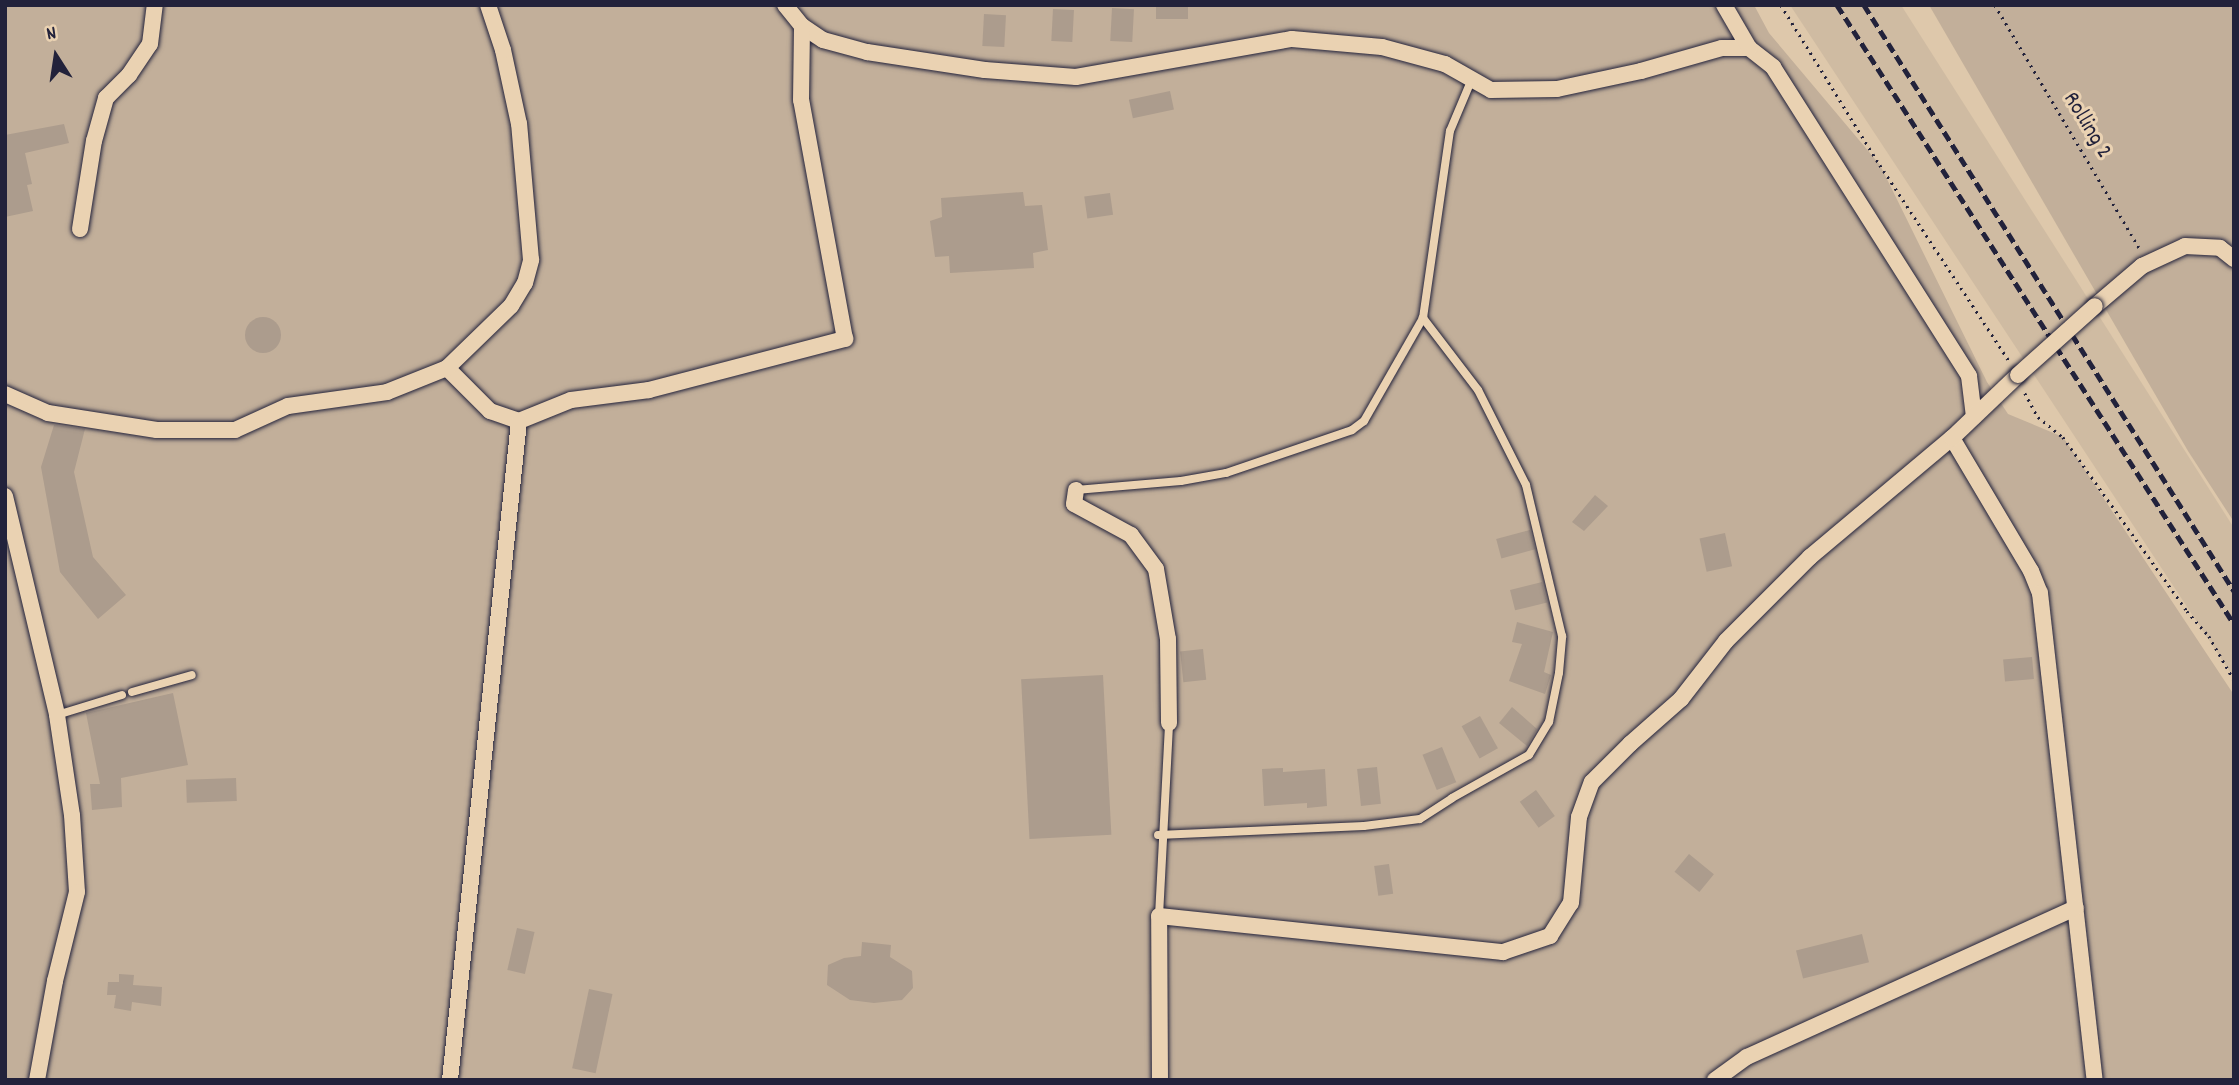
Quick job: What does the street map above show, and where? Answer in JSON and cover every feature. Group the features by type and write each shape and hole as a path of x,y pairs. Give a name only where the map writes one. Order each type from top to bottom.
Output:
{"street":[{"path":"80,229 94,141 106,98 129,75 150,44 155,5"},
{"path":"5,394 48,413 157,430 235,430 288,406 387,392 447,368 511,306 525,282 531,260 519,124 503,50 488,5"},
{"path":"785,5 802,26 823,40 867,52 985,70 1076,77 1292,39 1382,47 1445,64 1491,90 1557,89 1641,71 1723,48 1749,48"},
{"path":"1724,5 1749,48 1773,67 1969,376 1974,417"},
{"path":"447,368 490,411 519,421 571,400 649,390 845,340 801,100 802,26"},
{"path":"1160,1080 1159,916 1503,952 1550,936 1571,904 1580,817 1592,782 1681,699 1726,641 1810,557 1952,438 2018,375 2148,262 2185,246 2220,248 2234,259"},
{"path":"450,1080 519,421"},
{"path":"1952,438 2031,571 2040,593 2095,1080"},
{"path":"1076,490 1074,504 1131,535 1156,569 1168,639 1169,723"},
{"path":"5,496 57,715 72,815 77,892 55,981 37,1080"},
{"path":"1715,1080 1747,1057 2076,908"}],"lane":[{"path":"1076,490 1181,481 1226,473 1352,430 1364,421 1423,318 1450,131 1471,81"},
{"path":"1159,835 1364,826 1420,819 1530,755 1549,722 1562,636 1525,485 1478,390 1423,318"},
{"path":"132,692 192,675"},
{"path":"57,715 122,695"},
{"path":"1159,916 1159,835 1169,723"}],"path":[{"path":"1781,5 2018,375 2038,417 2063,437 2187,611 2209,636 2234,680"},
{"name":"Rolling 2","path":"1995,5 2148,262"}],"shaded area":[{"path":"5,5 1754,5 1769,33 1880,165 1987,382 2008,414 2063,437 2234,695 2234,1080 5,1080"},
{"path":"1790,5 1901,5 2234,528 2234,678"},
{"path":"1929,5 2234,5 2234,522 2188,451"}],"building":[{"path":"1156,5 1188,5 1188,19 1156,19"},
{"path":"1112,8 1134,9 1132,42 1110,41"},
{"path":"1053,9 1074,10 1072,42 1051,41"},
{"path":"984,14 1006,15 1004,47 982,46"},
{"path":"1170,91 1174,110 1133,118 1129,100"},
{"path":"64,124 69,143 25,153 32,184 27,185 33,211 5,217 5,135"},
{"path":"1023,192 1025,206 1042,205 1048,250 1033,253 1034,268 950,273 949,256 935,257 930,221 942,217 941,198"},
{"path":"1110,193 1113,215 1087,218 1084,197"},
{"path":"263,317 276,322 281,335 276,348 263,353 250,348 245,335 250,322"},
{"path":"54,425 85,429 74,472 93,557 126,595 98,619 60,572 41,467"},
{"path":"1595,495 1608,506 1584,531 1572,522"},
{"path":"1530,530 1535,549 1501,558 1496,539"},
{"path":"1725,533 1732,566 1707,572 1700,538"},
{"path":"1542,582 1547,602 1515,610 1510,590"},
{"path":"1517,622 1553,632 1544,672 1551,675 1545,694 1509,681 1522,644 1512,642"},
{"path":"1203,649 1206,680 1183,682 1180,651"},
{"path":"2032,657 2034,679 2005,681 2003,660"},
{"path":"1103,675 1111,835 1029,839 1021,679"},
{"path":"173,693 188,765 121,778 122,807 92,810 90,784 100,784 86,713"},
{"path":"1512,707 1537,729 1527,746 1499,723"},
{"path":"1480,716 1498,748 1480,759 1462,726"},
{"path":"1442,747 1456,782 1437,790 1423,755"},
{"path":"1377,767 1381,804 1361,806 1357,769"},
{"path":"1283,768 1283,772 1325,769 1327,806 1307,808 1307,803 1264,806 1262,769"},
{"path":"236,778 237,801 187,803 186,780"},
{"path":"1536,790 1555,816 1539,828 1520,802"},
{"path":"1689,854 1714,874 1699,892 1675,872"},
{"path":"1389,864 1393,894 1378,896 1374,866"},
{"path":"517,928 535,932 525,974 507,970"},
{"path":"1862,934 1869,962 1803,979 1796,950"},
{"path":"862,942 891,945 890,957 912,971 913,988 902,1000 874,1003 850,1000 827,985 828,965 844,958 861,956"},
{"path":"119,974 134,975 133,985 162,987 161,1006 132,1002 131,1011 114,1008 116,995 107,995 108,982 119,982"},
{"path":"589,989 612,994 596,1073 572,1068"}],"railway":[{"path":"1837,5 2234,624"},
{"path":"1864,5 2234,591"}]}
